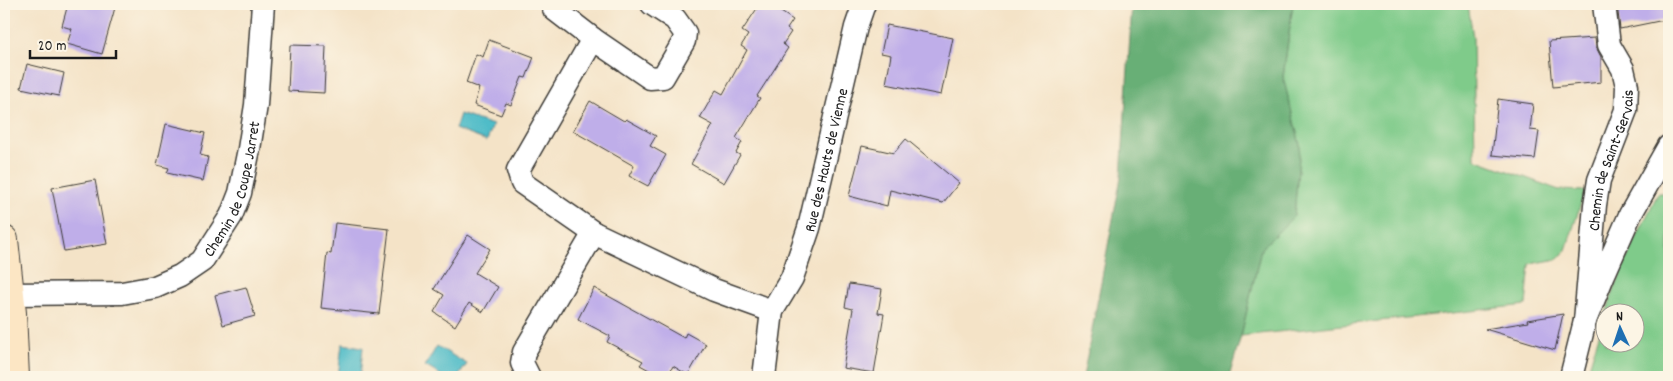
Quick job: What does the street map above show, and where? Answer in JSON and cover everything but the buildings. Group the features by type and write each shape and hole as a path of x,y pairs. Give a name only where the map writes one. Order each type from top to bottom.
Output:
{"main road":[{"path":"4,240 10,294 15,377"}],"street":[{"name":"Chemin de Coupe Jarret","path":"10,294 122,293 155,287 180,276 202,261 231,216 240,193 250,149 256,105 263,4"},
{"path":"553,4 554,9 593,39 650,78 664,77 684,41 685,33 675,19 652,4"},
{"name":"Rue des Hauts de Vienne","path":"764,377 772,311 792,278 809,228 856,28 864,4"},
{"name":"Chemin de Saint-Gervais","path":"1585,321 1595,205 1600,180 1626,110 1627,86 1623,69 1609,45 1604,4"},
{"path":"593,39 518,170 522,182 594,233 714,290 772,311"},
{"path":"1571,377 1585,321 1630,215 1669,146"},
{"path":"529,377 522,363 524,352 594,233"}],"green space":[{"path":"1132,4 1293,4 1283,77 1300,145 1294,216 1261,249 1241,336 1229,377 1083,377 1121,177"},
{"path":"1293,4 1468,4 1473,37 1475,159 1559,190 1585,191 1566,250 1558,259 1530,264 1526,305 1241,336 1261,249 1294,216 1300,145 1283,78"},
{"path":"1658,193 1669,193 1669,377 1586,377 1596,344 1596,354 1646,354 1646,304 1609,304"}],"water":[{"path":"460,114 493,125 487,141 455,129"},
{"path":"342,344 363,347 360,377 338,377"},
{"path":"437,346 467,364 458,377 444,377 425,366"}]}
